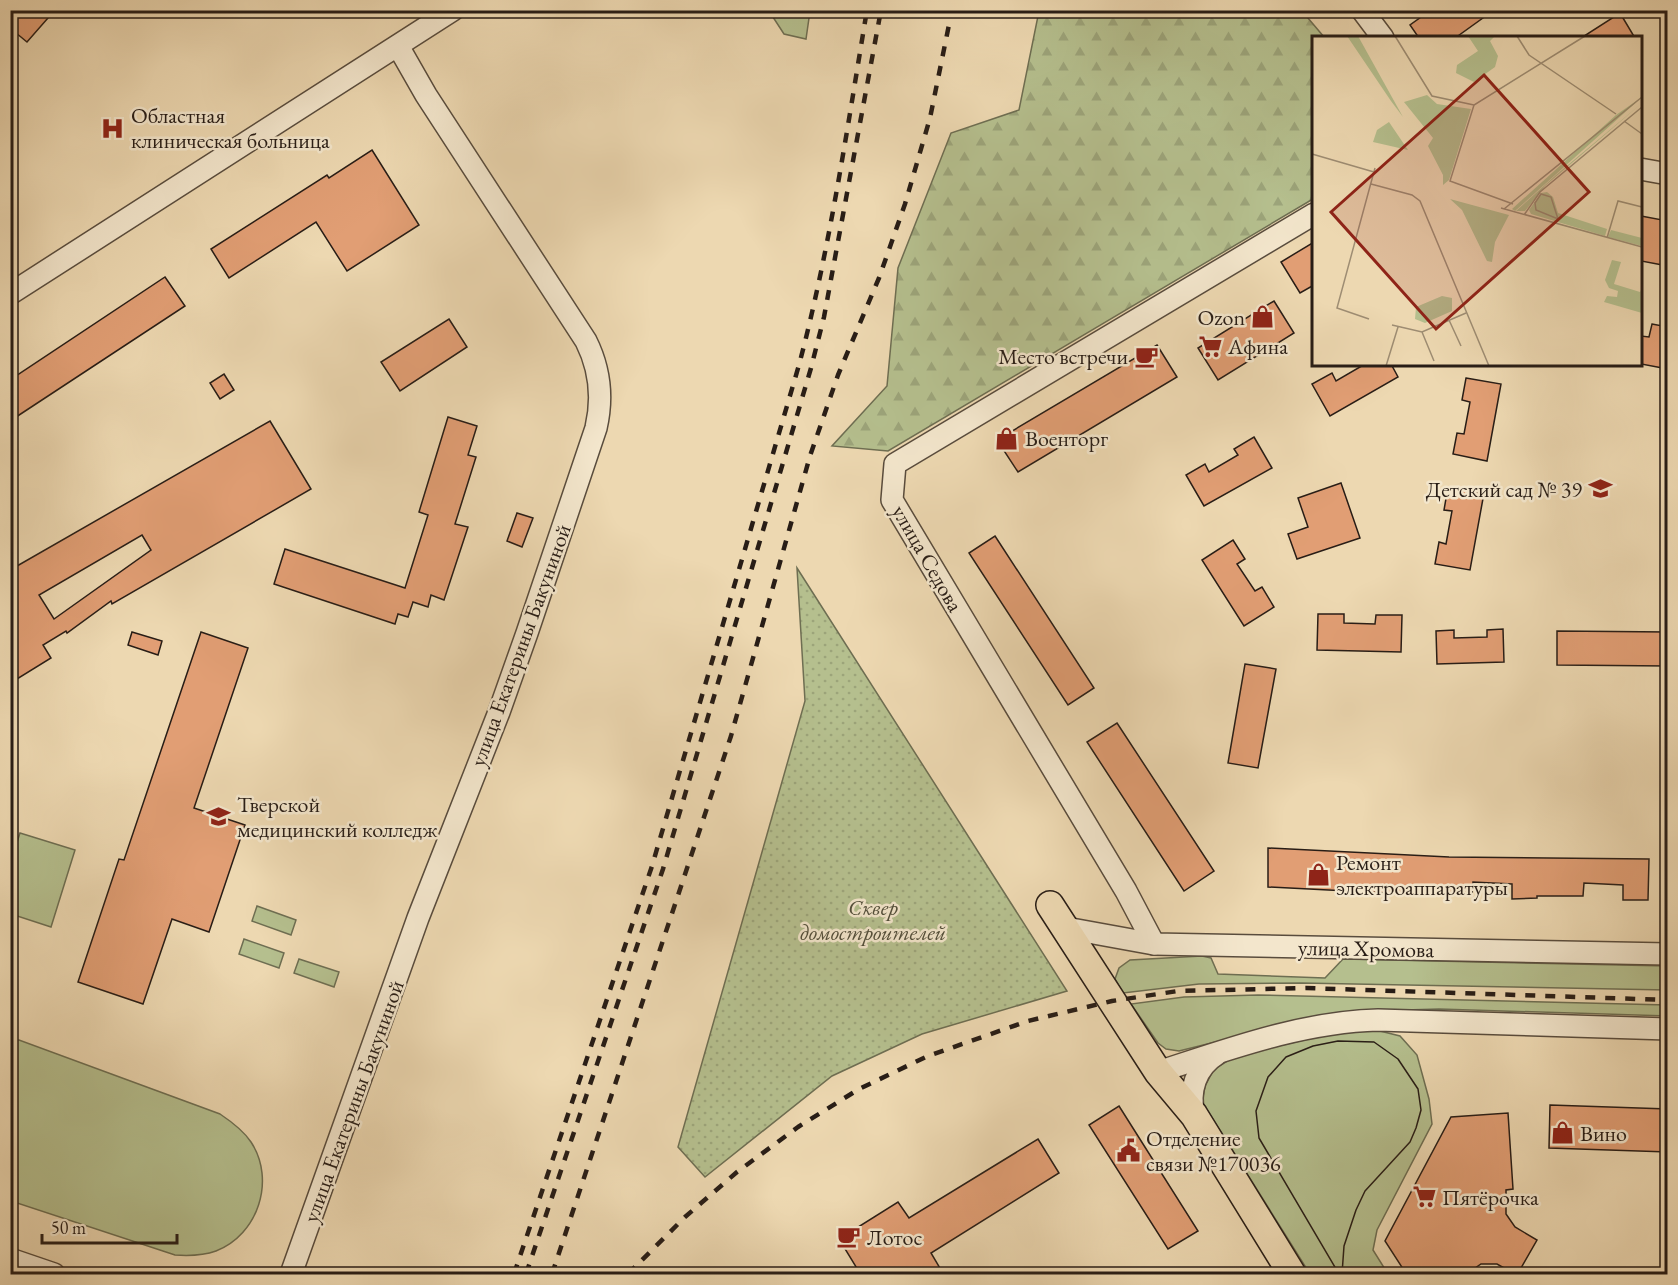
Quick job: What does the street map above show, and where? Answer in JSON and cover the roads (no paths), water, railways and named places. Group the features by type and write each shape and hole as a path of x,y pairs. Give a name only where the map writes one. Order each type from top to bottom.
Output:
{"main road":[{"path":"1050,905 1158,1072 1194,1115 1292,1275"},
{"path":"1158,1072 1180,1125 1275,1275"}],"street":[{"path":"10,294 453,10"},
{"path":"1362,10 1382,36"},
{"name":"улица Екатерины Бакуниной","path":"291,1275 418,918 499,712 594,435 599,411 598,375 594,358 586,341 426,95 398,46"},
{"path":"1642,169 1668,174"},
{"name":"улица Седова","path":"1154,944 1126,891 892,500 895,464 1312,215"},
{"name":"улица Хромова","path":"1066,928 1154,944 1668,954"},
{"path":"1158,1072 1300,1030 1356,1021 1402,1020 1668,1029"},
{"path":"1194,1115 1191,1094 1196,1077 1208,1061 1223,1051"},
{"path":"10,1259 54,1275"}],"tram line":[{"path":"1339,1274 1259,1138 1256,1111 1268,1077 1286,1057 1313,1046 1338,1041 1374,1042 1398,1059 1418,1089 1421,1110 1410,1142 1365,1191 1344,1246 1342,1274"}],"railway":[{"path":"514,1274 652,866 799,365 829,233 867,10"},
{"path":"526,1274 663,869 811,368 824,317 881,10"},
{"path":"552,1274 731,736 810,456 838,375 879,278 905,204 930,118 952,10"},
{"path":"628,1274 685,1217 737,1172 798,1127 859,1089 928,1056 1028,1021 1112,1001 1178,991 1306,988 1668,1000"}],"place":[{"name":"Областная клиническая больница","path":"113,128"},
{"name":"Ozon","path":"1263,317"},
{"name":"Афина","path":"1210,346"},
{"name":"Место встречи","path":"1146,356"},
{"name":"Военторг","path":"1007,438"},
{"name":"Детский сад № 39","path":"1600,489"},
{"name":"Тверской медицинский колледж","path":"219,817"},
{"name":"Ремонт электроаппаратуры","path":"1318,875"},
{"name":"Вино","path":"1562,1133"},
{"name":"Отделение связи №170036","path":"1128,1151"},
{"name":"Пятёрочка","path":"1424,1197"},
{"name":"Лотос","path":"849,1237"}],"park label":[{"name":"Сквер домостроителей","path":"873,920"}]}
